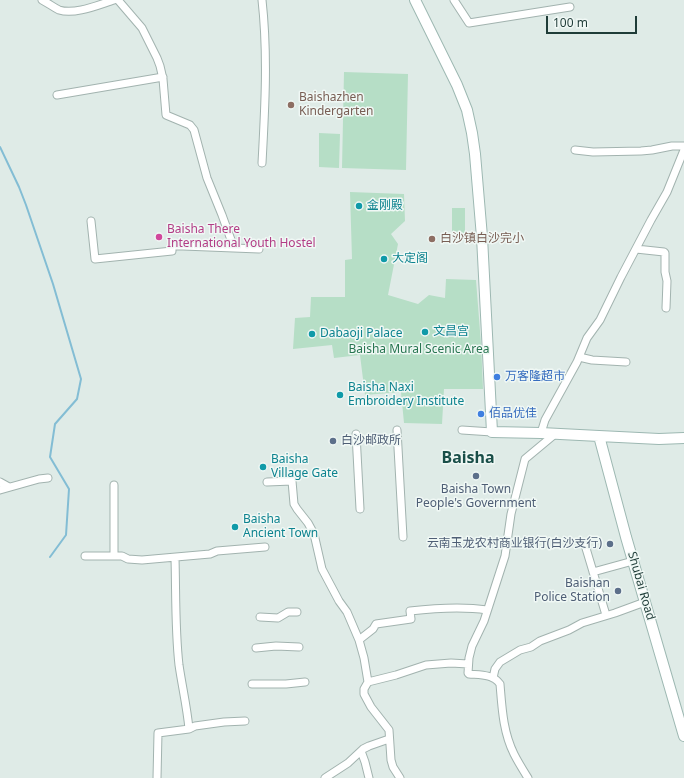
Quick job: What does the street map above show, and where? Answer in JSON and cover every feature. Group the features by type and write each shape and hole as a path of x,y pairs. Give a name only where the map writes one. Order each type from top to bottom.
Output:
{"main road":[{"path":"415,0 457,85 467,110 472,133 482,237 492,432 659,439 684,438"},
{"name":"Shubai Road","path":"598,436 684,736"}],"street":[{"path":"42,0 53,7 65,11 81,10 114,0 142,28 160,66 163,77 166,114 190,126 194,130 207,178 234,248"},
{"path":"262,0 266,40 265,111 262,162"},
{"path":"454,0 469,23 570,7"},
{"path":"57,95 163,77"},
{"path":"575,150 593,152 641,151 672,146 684,146"},
{"path":"541,433 545,420 579,357 587,338 600,320 621,277 667,192 684,150"},
{"path":"91,221 95,259 172,251 172,246 259,250"},
{"path":"636,249 665,253 665,272 667,280 666,308"},
{"path":"579,357 592,360 626,362"},
{"path":"397,430 403,537"},
{"path":"462,430 492,432"},
{"path":"356,434 360,509"},
{"path":"528,778 514,755 509,743 504,722 500,684 493,678 469,674 468,664 472,646 488,610 505,556 511,514 525,459 555,434"},
{"path":"0,490 39,479 48,478"},
{"path":"267,482 292,481 294,504 314,534 322,569 339,601 347,612 359,640 368,682 364,689 364,694 371,707 387,727 391,760 393,767 400,778"},
{"path":"0,482 9,487"},
{"path":"114,485 114,556"},
{"path":"585,545 606,615"},
{"path":"85,556 122,556 134,560 175,558 210,554 217,551 265,547"},
{"path":"175,558 179,666 186,702 189,729"},
{"path":"593,572 633,561"},
{"path":"493,678 495,669 500,662 520,650 569,630 582,622 645,602"},
{"path":"359,640 373,629 376,624 411,619 410,611 455,607 488,610"},
{"path":"260,617 278,618 288,612 297,612"},
{"path":"256,648 276,646 299,647"},
{"path":"368,682 426,665 451,663 468,664"},
{"path":"252,684 286,684 305,682"},
{"path":"157,778 158,732 189,729 195,726 208,724 245,721"},
{"path":"325,778 369,746 389,739"},
{"path":"361,751 369,778"}],"green space":[{"path":"344,72 408,74 406,170 342,168"},
{"path":"319,133 340,134 339,168 319,167"},
{"name":"Baisha Mural Scenic Area","path":"350,192 404,194 405,221 391,234 398,244 388,295 418,304 429,295 445,298 446,279 476,280 483,389 444,389 442,424 404,423 401,392 365,395 360,355 334,358 332,345 293,349 295,318 310,317 311,297 345,297 345,260 352,259"},
{"path":"452,208 465,208 465,233 452,233"}],"waterway":[{"path":"0,147 26,205 53,284 81,379 77,399 55,424 50,457 69,489 66,535 50,557"}],"place":[{"name":"Baishazhen Kindergarten","path":"291,105"},
{"name":"金刚殿","path":"359,206"},
{"name":"Baisha There International Youth Hostel","path":"159,237"},
{"name":"白沙镇白沙完小","path":"432,239"},
{"name":"大定阁","path":"384,259"},
{"name":"文昌宫","path":"425,332"},
{"name":"Dabaoji Palace","path":"312,334"},
{"name":"万客隆超市","path":"497,377"},
{"name":"Baisha Naxi Embroidery Institute","path":"340,395"},
{"name":"佰品优佳","path":"481,414"},
{"name":"白沙邮政所","path":"333,441"},
{"name":"Baisha Village Gate","path":"263,467"},
{"name":"Baisha Town People's Government","path":"476,476"},
{"name":"Baisha Ancient Town","path":"235,527"},
{"name":"云南玉龙农村商业银行(白沙支行)","path":"610,544"},
{"name":"Baishan Police Station","path":"618,591"}],"district":[{"name":"Baisha","path":"468,458"}]}
